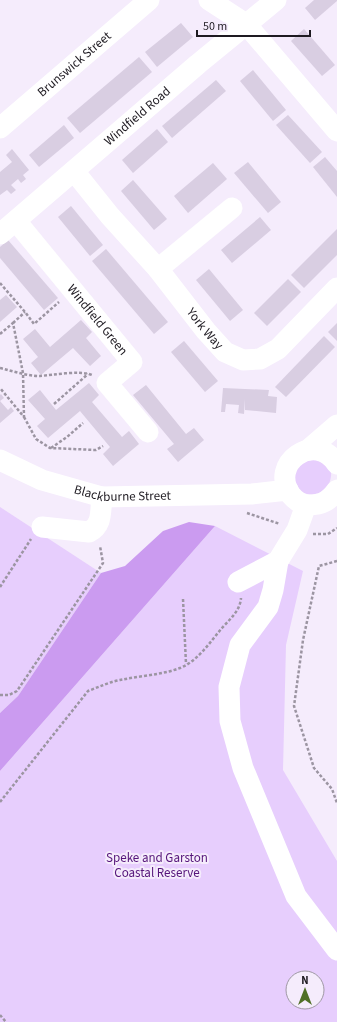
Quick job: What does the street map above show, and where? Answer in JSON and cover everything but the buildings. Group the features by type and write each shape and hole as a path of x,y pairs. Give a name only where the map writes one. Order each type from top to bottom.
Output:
{"street":[{"name":"Brunswick Street","path":"0,128 149,0"},
{"path":"210,0 246,24 334,120"},
{"name":"Windfield Road","path":"0,234 276,0"},
{"name":"York Way","path":"74,171 110,216 158,269 206,332 226,352 242,360 260,359 278,349 337,288"},
{"path":"158,269 232,208"},
{"name":"Windfield Green","path":"16,221 132,362 107,382"},
{"path":"107,382 148,432"},
{"path":"308,450 337,425"},
{"path":"335,497 320,505 306,505 297,501 286,482 290,460 299,453 308,450 318,450 327,453 337,464"},
{"name":"Blackburne Street","path":"0,460 42,480 102,497 252,494 286,482"},
{"path":"42,527 89,532 95,529 100,521 102,497"},
{"path":"240,589 278,561 298,530 306,505"},
{"path":"278,561 273,590 268,607 240,645 229,687 230,721 243,768 296,896 337,950"}],"path":[{"path":"0,283 34,324 73,290"},
{"path":"0,334 25,312"},
{"path":"13,323 23,374 24,418"},
{"path":"0,368 38,376 88,374 107,382"},
{"path":"54,404 88,374"},
{"path":"0,388 24,418 36,439 50,448 96,450 103,446"},
{"path":"50,448 67,437 83,422"},
{"path":"240,513 248,513 298,530 308,535 328,534 337,528"},
{"path":"0,587 33,536 42,527"},
{"path":"0,695 9,695 17,691 103,563 96,527"},
{"path":"337,561 319,566 303,640 294,706 314,768 332,789 337,803"},
{"path":"0,802 88,691 119,680 180,668 186,664 201,653 237,612 241,603 240,589"},
{"path":"183,599 186,664"},
{"path":"0,1015 6,1022"}],"green space":[{"path":"311,455 331,470 330,480 327,487 321,492 315,494 301,492 297,487 294,478 295,467"},
{"path":"0,507 101,573 18,696 0,713"},
{"name":"Speke and Garston Coastal Reserve","path":"215,526 303,571 286,645 283,770 337,861 337,1022 0,1022 0,771"}],"shaded area":[{"path":"189,522 215,526 0,771 0,713 18,696 101,573 125,566 163,531"}]}
